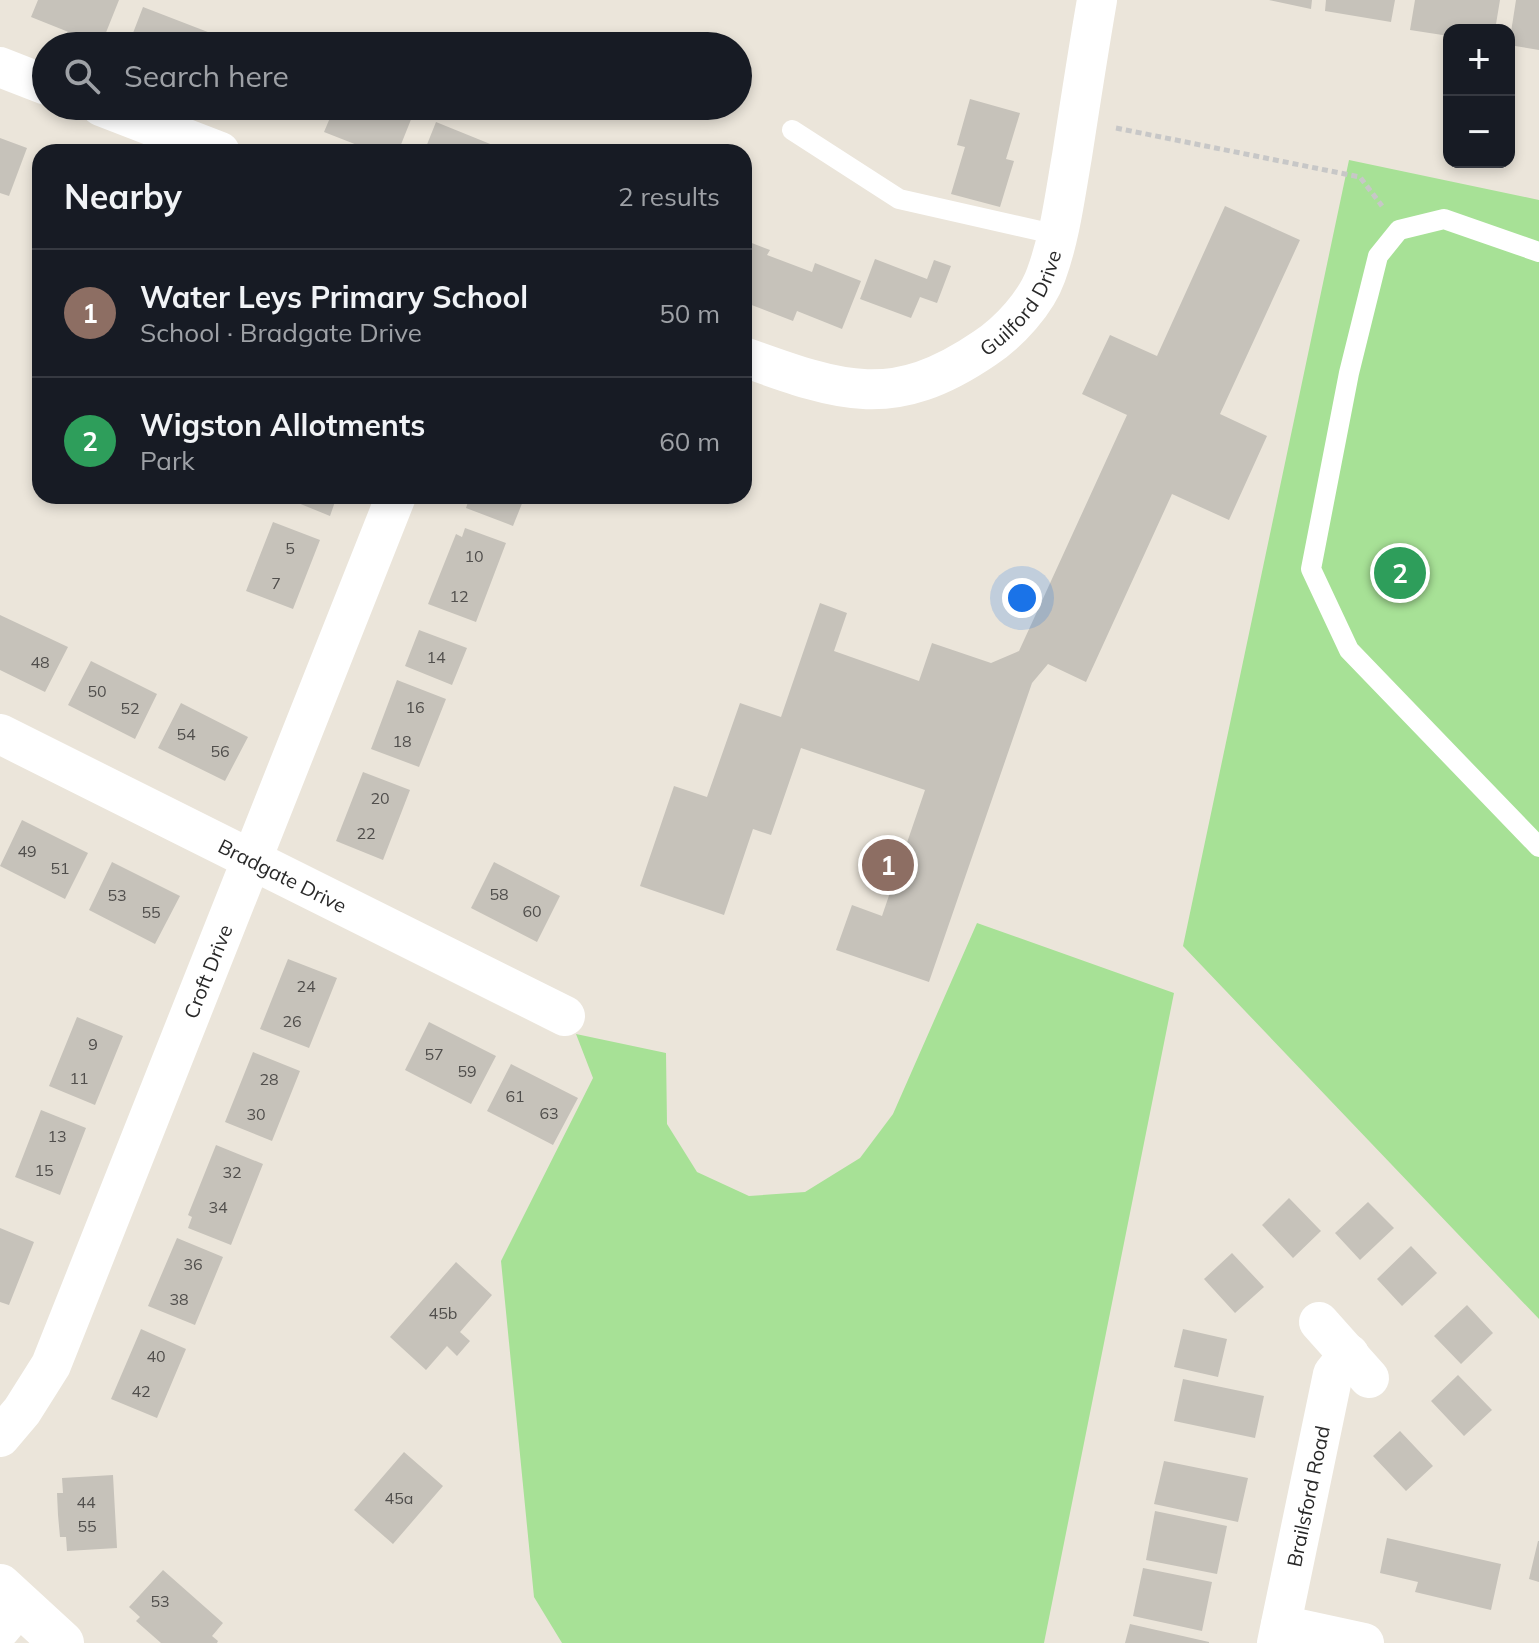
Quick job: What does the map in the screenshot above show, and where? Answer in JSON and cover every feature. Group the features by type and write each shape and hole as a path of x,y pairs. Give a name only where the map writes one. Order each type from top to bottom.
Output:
{"street":[{"name":"Guilford Drive","path":"752,360 839,387 884,390 924,382 961,365 1001,337 1045,278 1058,235 1097,0"},
{"path":"0,67 32,80"},
{"path":"137,120 199,144"},
{"name":"Croft Drive","path":"0,1437 22,1411 51,1365 393,504"},
{"name":"Bradgate Drive","path":"0,734 565,1016"},
{"name":"Brailsford Road","path":"1279,1634 1333,1374 1359,1366 1319,1322"},
{"path":"7,1607 62,1643"},
{"path":"1279,1634 1364,1643"}],"lane":[{"path":"792,130 899,199 1058,235"},
{"path":"1539,252 1444,219 1399,230 1378,256 1349,373 1311,569 1349,650 1539,847"}],"path":[{"path":"1077,123 1360,177 1399,230"}],"green space":[{"path":"1349,160 1539,200 1539,1319 1183,946"},
{"path":"977,923 1174,993 1044,1643 562,1643 534,1597 501,1261 593,1078 576,1034 666,1053 667,1124 697,1172 749,1196 805,1192 860,1158 893,1114"}],"building":[{"path":"38,0 119,0 106,32 68,32 31,17"},
{"path":"1269,0 1312,0 1311,9"},
{"path":"1326,0 1395,0 1391,22 1325,11"},
{"path":"1415,0 1500,0 1496,24 1443,24 1443,35 1410,30"},
{"path":"1516,0 1539,0 1539,50 1515,46 1515,24 1512,24"},
{"path":"143,7 208,32 133,32"},
{"path":"970,99 1020,113 1006,159 1014,161 1000,207 951,194 965,147 957,145"},
{"path":"329,120 411,120 401,144 355,144 324,132"},
{"path":"436,122 490,144 427,144"},
{"path":"0,138 27,148 9,196 0,193"},
{"path":"1225,206 1300,240 1220,414 1267,436 1229,520 1172,494 1086,682 1048,664 1032,683 929,982 836,950 852,905 882,916 925,790 801,748 771,835 753,829 724,915 640,886 674,786 707,797 740,703 781,717 820,603 847,613 834,651 919,681 932,643 991,663 1019,651 1127,415 1082,394 1110,335 1157,356"},
{"path":"752,243 770,250 767,255 812,272 815,263 861,281 842,329 797,311 793,321 752,305"},
{"path":"875,259 927,279 934,260 951,266 937,303 920,297 911,318 860,299"},
{"path":"301,504 334,504 330,516"},
{"path":"467,504 522,504 513,526 466,508"},
{"path":"273,522 320,540 293,609 246,591"},
{"path":"465,528 506,543 476,622 428,604 456,534 462,537"},
{"path":"0,615 68,647 45,692 0,670"},
{"path":"419,630 467,648 452,685 405,666"},
{"path":"91,661 157,694 135,739 68,705"},
{"path":"397,680 446,699 419,767 371,749"},
{"path":"181,703 248,737 225,781 158,748"},
{"path":"363,772 410,790 383,860 336,841"},
{"path":"22,820 88,853 65,899 0,866"},
{"path":"112,862 180,896 155,944 89,910"},
{"path":"494,862 560,896 537,942 471,908"},
{"path":"288,959 337,978 309,1048 260,1029"},
{"path":"77,1017 123,1036 95,1105 49,1086"},
{"path":"429,1022 496,1056 471,1104 405,1070"},
{"path":"253,1052 300,1071 272,1141 225,1122"},
{"path":"511,1064 578,1098 553,1145 487,1111"},
{"path":"41,1110 86,1128 60,1195 15,1177"},
{"path":"216,1145 263,1164 231,1245 188,1228 192,1217 188,1215"},
{"path":"1289,1198 1321,1231 1293,1258 1262,1225"},
{"path":"1368,1202 1394,1228 1360,1260 1335,1233"},
{"path":"0,1228 34,1242 9,1305 0,1302"},
{"path":"177,1238 223,1257 195,1325 148,1306"},
{"path":"1411,1246 1437,1273 1402,1306 1377,1279"},
{"path":"1232,1253 1264,1287 1235,1313 1204,1279"},
{"path":"456,1262 492,1295 460,1332 470,1341 457,1356 447,1346 426,1370 390,1337"},
{"path":"1467,1305 1493,1333 1461,1364 1434,1336"},
{"path":"141,1329 186,1349 157,1418 111,1399"},
{"path":"1183,1329 1227,1339 1218,1377 1174,1367"},
{"path":"1458,1375 1492,1410 1464,1436 1431,1401"},
{"path":"1183,1379 1264,1396 1255,1438 1174,1421"},
{"path":"1400,1431 1433,1466 1406,1491 1373,1456"},
{"path":"404,1452 443,1486 393,1544 354,1510"},
{"path":"1164,1461 1248,1478 1238,1522 1154,1504"},
{"path":"113,1475 117,1548 67,1551 66,1537 60,1537 58,1515 57,1493 63,1493 62,1478"},
{"path":"1155,1511 1227,1526 1217,1574 1146,1560"},
{"path":"1387,1538 1501,1564 1491,1610 1415,1592 1418,1582 1380,1573"},
{"path":"1539,1541 1539,1582 1529,1579"},
{"path":"1143,1568 1212,1582 1202,1631 1133,1616"},
{"path":"163,1570 223,1623 212,1636 217,1643 161,1643 136,1621 140,1617 129,1607"},
{"path":"1130,1624 1209,1642 1209,1643 1125,1643"}],"place":[{"name":"Wigston Allotments","path":"1400,573"},
{"name":"Water Leys Primary School","path":"888,865"}]}
